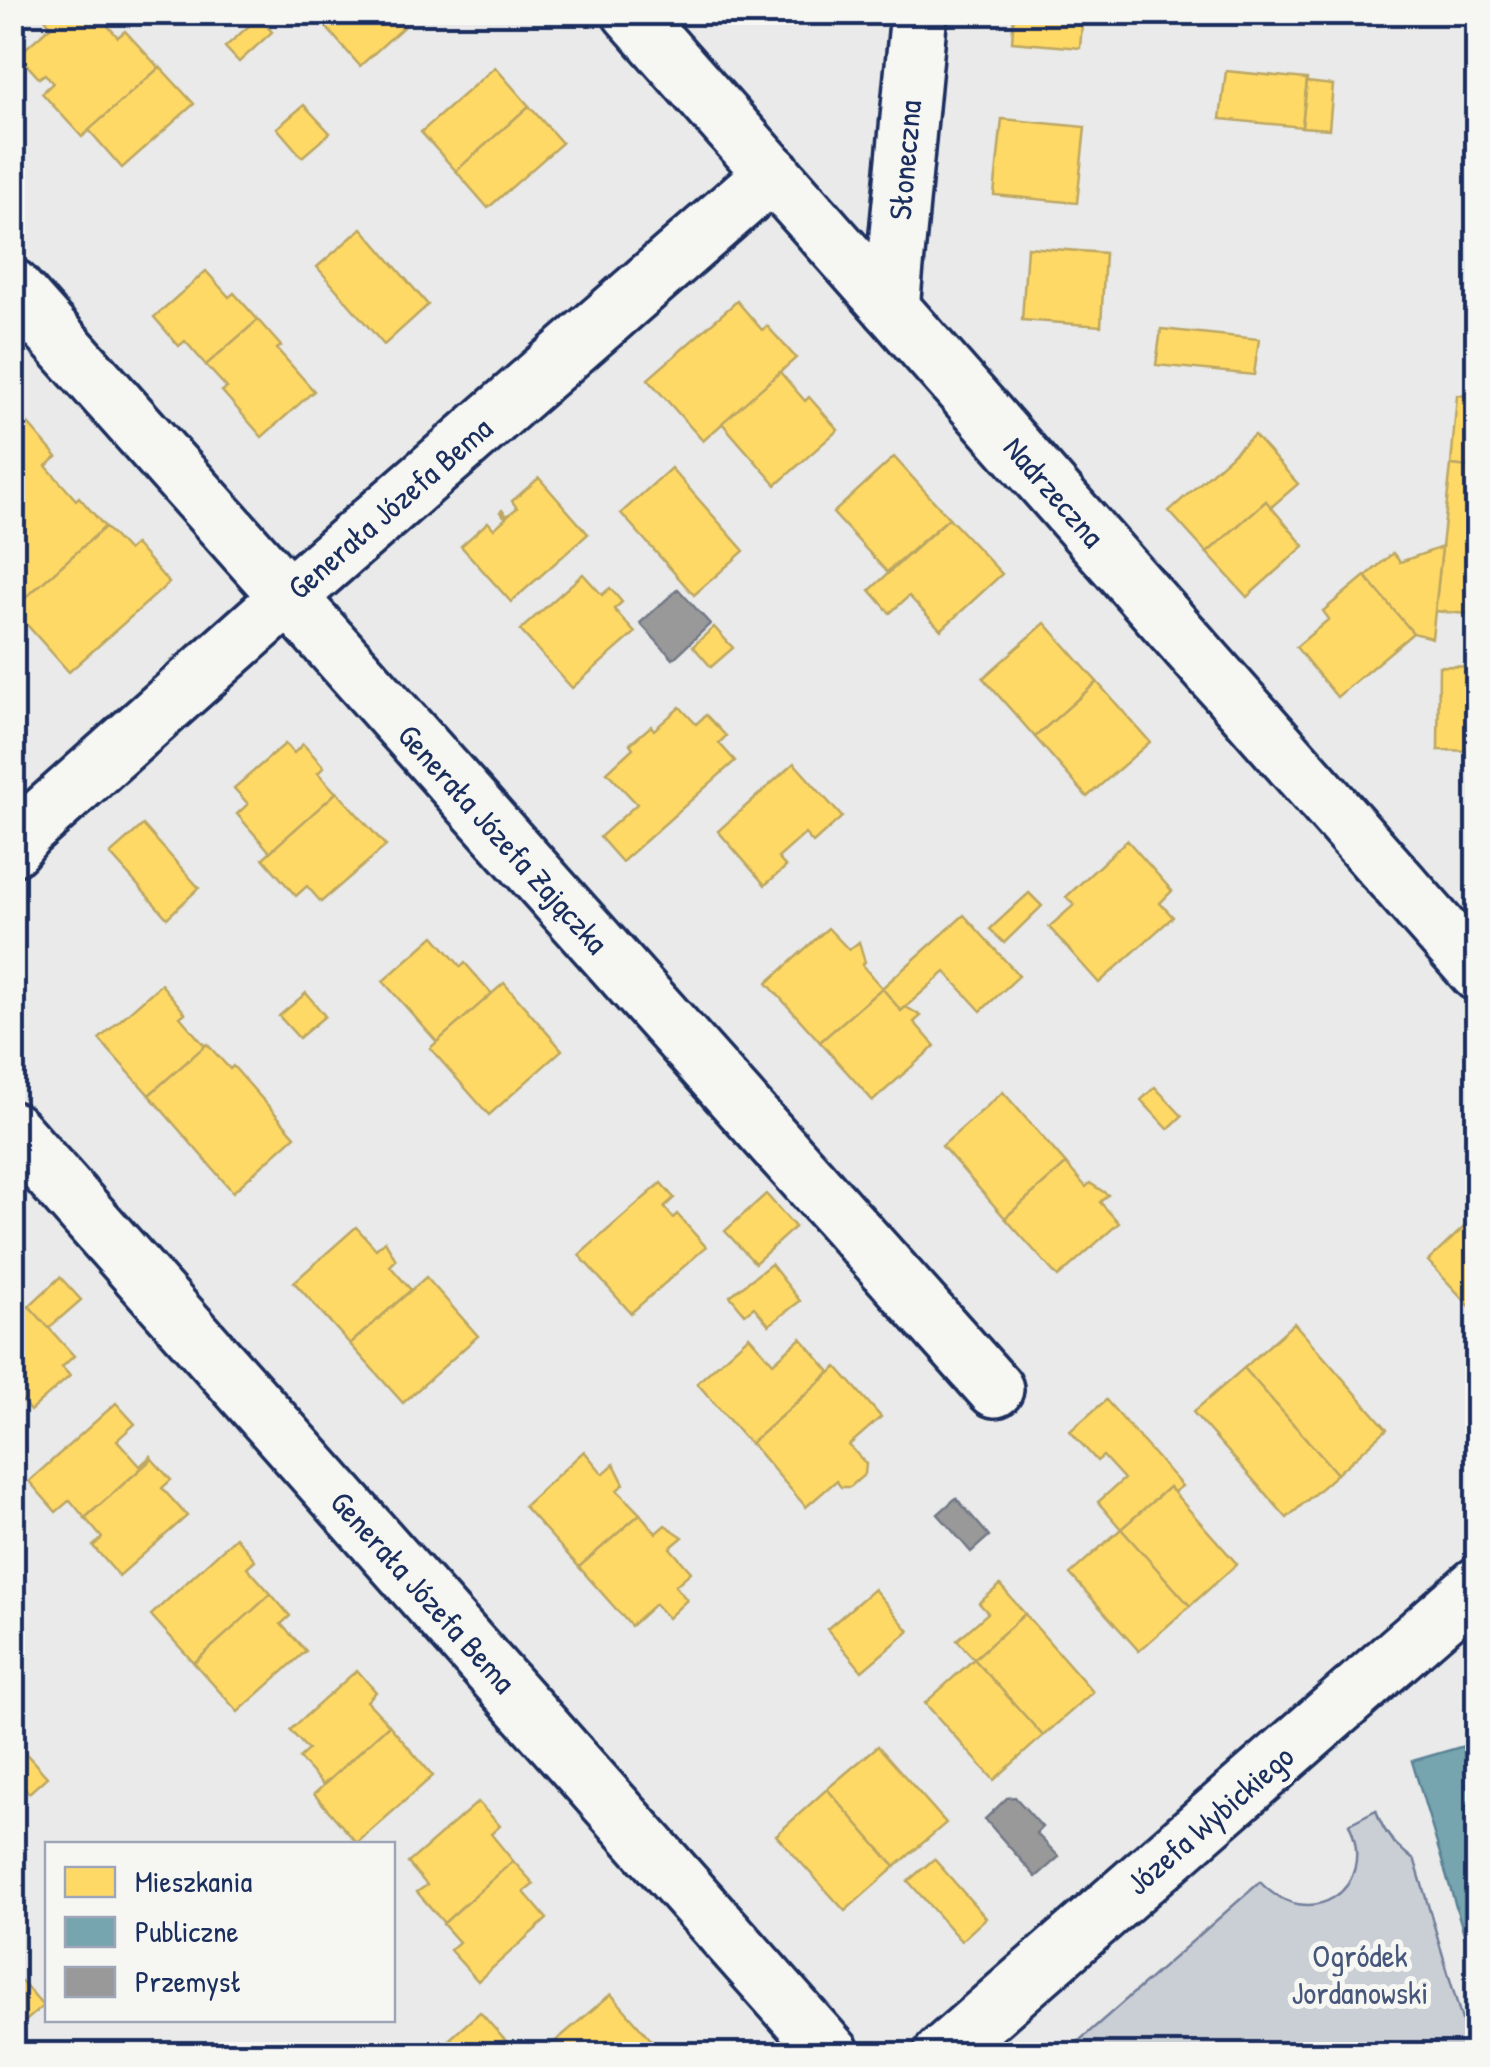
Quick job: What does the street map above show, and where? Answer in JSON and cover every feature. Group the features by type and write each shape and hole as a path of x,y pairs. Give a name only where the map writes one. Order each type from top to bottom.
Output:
{"street":[{"name":"Nadrzeczna","path":"630,12 1478,973"},
{"name":"Słoneczna","path":"891,308 919,12"},
{"name":"Generała Józefa Bema","path":"12,848 26,831 286,598 773,173"},
{"name":"Generała Józefa Zajączka","path":"12,287 995,1389"},
{"name":"Generała Józefa Bema","path":"12,1130 832,2054"},
{"name":"Józefa Wybickiego","path":"942,2054 1478,1585"}],"green space":[{"name":"Ogródek Jordanowski","path":"1376,1810 1391,1839 1415,1861 1472,2054 1064,2054 1260,1882 1279,1897 1299,1904 1318,1904 1334,1897 1347,1885 1355,1868 1356,1848 1349,1824"}],"building: Mieszkania":[{"path":"51,12 95,12 118,37 125,31 159,68 82,137 42,93 53,83 45,74 39,78 18,55 51,26 45,18"},
{"path":"313,12 420,12 360,66"},
{"path":"1014,12 1083,12 1080,48 1012,42"},
{"path":"259,17 272,32 239,62 225,47"},
{"path":"160,67 194,104 122,168 89,130"},
{"path":"495,67 529,106 456,171 421,132"},
{"path":"1226,71 1307,79 1302,127 1220,119"},
{"path":"1307,82 1333,85 1329,129 1302,127"},
{"path":"304,105 330,133 302,157 277,128"},
{"path":"529,106 562,143 488,208 456,171"},
{"path":"1002,119 1085,127 1077,203 994,195"},
{"path":"362,228 428,305 384,345 317,267"},
{"path":"1027,247 1105,253 1101,326 1022,320"},
{"path":"206,271 229,297 234,293 258,320 206,365 185,341 179,346 154,317"},
{"path":"737,301 762,330 767,326 796,358 703,441 648,379"},
{"path":"258,320 281,346 277,349 314,391 262,437 222,391 227,388 206,365"},
{"path":"1161,329 1259,339 1254,375 1156,365"},
{"path":"780,372 838,430 776,485 722,423"},
{"path":"1457,395 1478,397 1478,468 1451,465"},
{"path":"23,418 57,457 46,466 105,527 21,602 12,593 12,427"},
{"path":"1254,435 1298,484 1270,508 1266,501 1207,553 1169,511"},
{"path":"894,457 949,518 887,572 833,513"},
{"path":"1451,465 1478,468 1478,615 1435,611"},
{"path":"671,468 744,551 694,595 621,513"},
{"path":"539,478 588,534 511,602 461,546 488,522 494,529 506,518 500,512 507,516 517,508 512,501"},
{"path":"1266,501 1304,546 1247,597 1207,553"},
{"path":"949,518 1002,574 941,630 909,596 890,613 870,590"},
{"path":"105,527 128,551 135,544 169,583 69,672 13,609"},
{"path":"1442,547 1432,638 1413,633 1365,577 1393,553 1400,562"},
{"path":"583,574 602,595 610,588 622,602 614,609 635,633 572,688 520,630"},
{"path":"1365,576 1413,633 1337,697 1296,647 1329,619 1323,611"},
{"path":"1045,623 1097,682 1035,737 983,678"},
{"path":"714,627 733,648 711,667 693,646"},
{"path":"1439,666 1478,667 1478,751 1438,750"},
{"path":"1097,682 1150,742 1087,797 1035,737"},
{"path":"680,707 696,724 706,715 726,736 719,743 735,761 622,862 600,837 637,804 607,772 633,748 630,744 651,726 654,730"},
{"path":"285,744 294,753 303,744 324,767 318,773 336,793 270,852 237,814 248,804 234,788"},
{"path":"794,763 842,817 813,843 805,834 778,858 786,867 765,885 718,831"},
{"path":"337,792 386,846 321,902 307,886 296,896 263,858"},
{"path":"143,825 199,888 167,918 110,854"},
{"path":"1127,840 1172,891 1160,903 1173,917 1099,983 1049,927 1074,905 1066,897"},
{"path":"1029,893 1042,906 1004,943 990,929"},
{"path":"964,915 1019,976 981,1011 945,972 901,1011 882,988"},
{"path":"828,928 849,950 859,942 865,962 862,965 882,988 820,1042 767,983"},
{"path":"434,936 492,994 437,1042 383,981"},
{"path":"504,983 562,1050 489,1115 430,1048"},
{"path":"161,984 185,1013 180,1017 205,1046 149,1095 99,1039"},
{"path":"882,988 901,1011 906,1007 921,1016 914,1022 935,1046 873,1101 820,1042"},
{"path":"306,993 325,1016 299,1038 279,1016"},
{"path":"207,1044 230,1069 233,1066 295,1136 233,1192 149,1095"},
{"path":"1155,1087 1182,1116 1168,1129 1141,1100"},
{"path":"1003,1092 1066,1164 1005,1218 942,1146"},
{"path":"1066,1164 1086,1187 1090,1183 1108,1195 1100,1202 1119,1223 1058,1277 1005,1218"},
{"path":"661,1183 674,1198 664,1207 673,1218 677,1214 706,1247 631,1313 579,1255"},
{"path":"766,1194 795,1227 755,1263 725,1231"},
{"path":"1478,1214 1478,1315 1428,1261"},
{"path":"356,1227 376,1249 385,1241 396,1260 390,1266 411,1290 350,1344 294,1282"},
{"path":"771,1264 800,1301 769,1325 754,1307 745,1314 730,1296"},
{"path":"60,1277 81,1300 49,1328 29,1306"},
{"path":"426,1277 478,1336 403,1403 350,1344"},
{"path":"29,1306 74,1356 62,1367 70,1376 30,1411 22,1401 12,1410 12,1320"},
{"path":"1294,1323 1387,1429 1337,1474 1244,1368"},
{"path":"749,1336 773,1363 801,1338 830,1372 750,1444 697,1383"},
{"path":"837,1367 881,1417 849,1445 866,1464 865,1474 850,1487 841,1487 836,1481 806,1507 751,1443"},
{"path":"1244,1368 1337,1474 1287,1518 1193,1412"},
{"path":"1106,1400 1182,1486 1174,1492 1169,1487 1121,1529 1098,1502 1124,1479 1103,1456 1097,1461 1070,1431"},
{"path":"116,1403 135,1424 117,1440 140,1466 151,1456 152,1459 85,1518 70,1500 56,1512 29,1481"},
{"path":"584,1451 603,1474 614,1464 624,1484 617,1490 640,1514 579,1567 524,1506"},
{"path":"152,1459 171,1480 162,1488 187,1516 119,1576 93,1546 102,1538 85,1518"},
{"path":"1169,1487 1237,1564 1190,1606 1121,1529"},
{"path":"640,1514 656,1533 665,1525 683,1537 670,1548 691,1572 675,1586 687,1600 668,1618 655,1604 631,1626 579,1567"},
{"path":"1121,1529 1190,1606 1139,1651 1070,1574"},
{"path":"236,1537 255,1560 247,1567 271,1594 194,1663 151,1615"},
{"path":"1000,1585 1025,1614 974,1659 957,1640 988,1613 979,1603"},
{"path":"874,1589 909,1631 862,1671 827,1629"},
{"path":"271,1594 290,1616 281,1624 306,1651 238,1712 194,1663"},
{"path":"1025,1614 1093,1692 1043,1736 974,1659"},
{"path":"974,1659 1043,1736 994,1780 925,1703"},
{"path":"357,1670 376,1692 367,1701 389,1725 323,1785 299,1758 308,1750 290,1730"},
{"path":"389,1725 433,1776 358,1842 314,1794"},
{"path":"12,1738 47,1777 29,1793 12,1774"},
{"path":"878,1746 946,1823 895,1867 827,1789"},
{"path":"827,1789 895,1867 845,1911 776,1835"},
{"path":"478,1802 500,1826 491,1834 513,1861 444,1923 417,1892 427,1885 408,1863"},
{"path":"934,1859 986,1918 961,1941 908,1881"},
{"path":"513,1861 534,1884 524,1892 547,1919 478,1981 450,1950 459,1942 443,1924"},
{"path":"12,1971 43,2006 12,2033"},
{"path":"611,1994 653,2042 639,2054 549,2054 545,2050"},
{"path":"480,2012 517,2054 433,2054"}],"building: Publiczne":[{"path":"1478,1742 1478,1980 1412,1761"}],"building: Przemysł":[{"path":"678,589 710,624 673,659 640,623"},
{"path":"956,1498 989,1536 971,1552 938,1514"},
{"path":"1015,1797 1042,1827 1036,1833 1059,1857 1036,1877 985,1819 1007,1798"}]}
